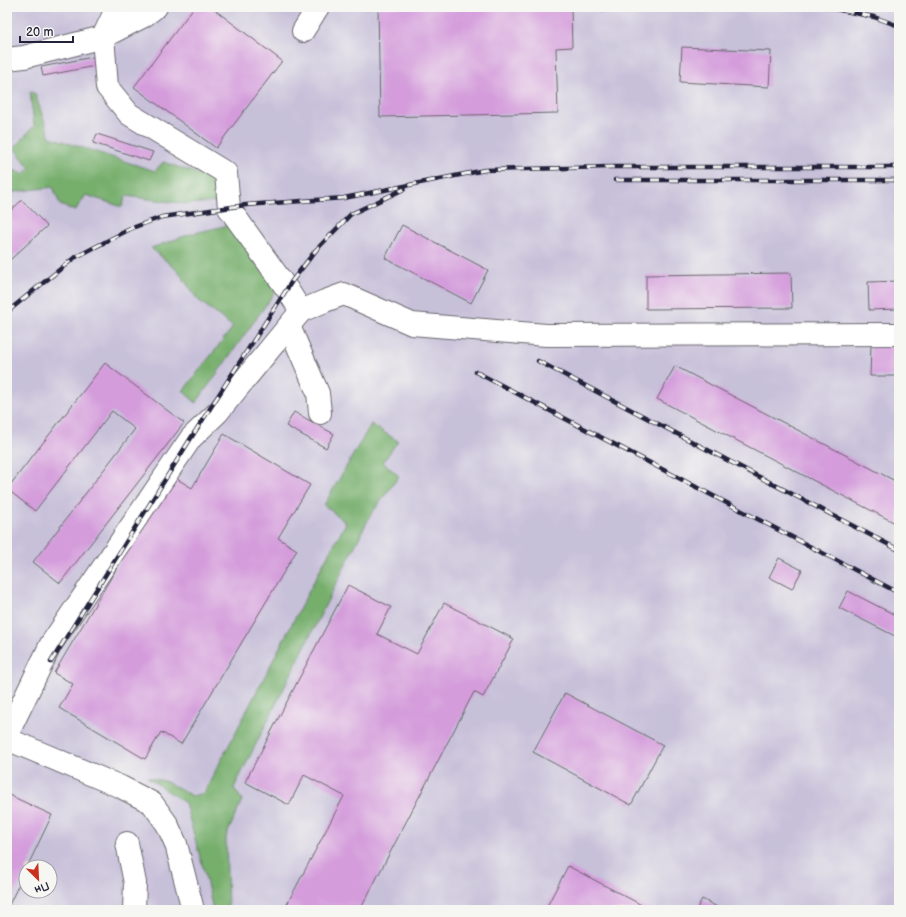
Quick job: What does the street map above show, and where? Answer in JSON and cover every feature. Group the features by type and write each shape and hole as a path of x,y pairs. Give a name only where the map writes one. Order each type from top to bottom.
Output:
{"street":[{"path":"117,7 103,37 107,87 129,114 226,173 228,208 287,289 318,393 320,413"},
{"path":"7,59 24,57 103,37 144,16 156,7"},
{"path":"303,31 318,7"},
{"path":"7,735 51,644 190,438 218,412 295,319 325,301 344,294 412,324 546,335 899,334"},
{"path":"7,739 120,787 152,803 167,824 176,844 193,910"},
{"path":"127,843 135,883 134,910"}],"shaded area":[{"path":"7,7 899,7 899,910 7,910"}],"green space":[{"path":"30,91 35,94 50,137 155,171 163,162 220,181 219,202 186,204 126,196 122,207 86,195 75,211 60,205 53,187 7,193 7,167 23,174 30,168 14,148 34,126"},
{"path":"233,224 278,288 196,403 183,391 233,327 197,299 179,272 151,248 190,234"},
{"path":"371,424 398,441 383,462 399,476 370,516 234,788 242,800 226,837 228,910 213,910 185,803 147,777 167,782 192,796 204,793 324,562 346,523 324,505"}],"building":[{"path":"194,7 211,7 282,61 216,148 134,87"},
{"path":"378,7 571,7 572,47 556,48 558,113 380,117"},
{"path":"682,47 771,51 769,87 680,82"},
{"path":"98,56 100,65 43,76 41,67"},
{"path":"97,134 153,152 149,161 93,143"},
{"path":"22,200 47,226 11,259 7,256 7,214"},
{"path":"402,225 488,270 471,303 385,258"},
{"path":"791,273 792,308 646,309 646,275"},
{"path":"899,281 899,309 869,310 868,282"},
{"path":"871,345 899,345 899,376 870,376"},
{"path":"105,363 184,423 60,583 33,562 135,429 112,411 35,511 7,489"},
{"path":"675,366 899,483 899,525 657,399"},
{"path":"294,412 334,434 326,448 286,426"},
{"path":"224,434 310,485 278,538 297,550 181,744 161,732 145,759 59,708 73,684 54,673 172,476 192,488"},
{"path":"779,558 802,570 792,589 769,577"},
{"path":"348,585 391,607 377,634 417,654 444,603 514,639 483,697 474,692 360,910 284,910 344,796 304,775 289,805 245,782"},
{"path":"848,591 899,617 899,638 839,608"},
{"path":"565,693 663,745 631,805 533,752"},
{"path":"7,794 52,815 31,859 18,859 18,886 8,907"},
{"path":"568,866 651,910 545,910"},
{"path":"702,899 723,910 696,910"}],"railway":[{"path":"602,9 768,7"},
{"path":"826,7 874,17 899,26"},
{"path":"7,312 74,258 132,228 162,217 246,205 344,198 485,170 611,167 899,167"},
{"path":"615,180 899,180"},
{"path":"51,662 191,438 292,281 316,250 351,214 404,189"},
{"path":"538,361 899,550"},
{"path":"476,372 899,593"}]}
